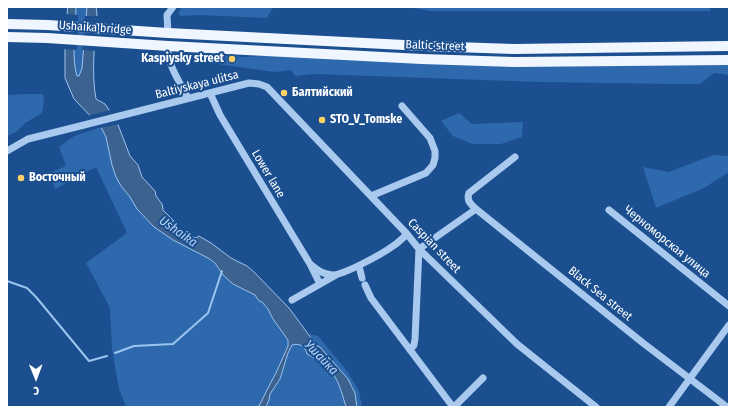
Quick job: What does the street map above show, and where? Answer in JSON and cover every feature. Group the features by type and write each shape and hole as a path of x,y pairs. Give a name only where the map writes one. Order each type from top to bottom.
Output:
{"main road":[{"name":"Ushaika bridge","path":"7,24 142,31"},
{"name":"Baltic street","path":"142,31 424,46 514,49 729,46"},
{"name":"Ushaika bridge","path":"7,37 141,44"},
{"name":"Baltic street","path":"141,44 422,59 514,62 729,60"}],"street":[{"path":"168,33 167,15 173,7"},
{"path":"168,46 170,62 188,98"},
{"name":"Baltiyskaya ulitsa","path":"7,151 28,140 84,124 249,83 268,87"},
{"name":"Caspian street","path":"268,87 408,234 419,249 517,344 596,407"},
{"name":"Lower lane","path":"210,93 220,115 310,264 320,284"},
{"path":"371,196 426,173 433,165 435,151 430,138 402,106"},
{"name":"Black Sea street","path":"515,157 469,193 469,201 476,209 643,343 727,407"},
{"path":"410,350 414,345 415,339 419,249 476,209"},
{"name":"Черноморская улица","path":"609,210 729,306"},
{"path":"292,300 337,274 359,266 395,246 408,234"},
{"name":"Lower lane","path":"310,264 320,272 337,274"},
{"path":"359,266 371,298 454,407 482,378"},
{"path":"669,407 729,325"}],"shaded area":[{"path":"76,7 87,7 82,68 79,76 77,76 74,60"},
{"path":"182,7 273,7 267,18 201,15 180,16 178,13"},
{"path":"408,7 710,7 710,11 430,11"},
{"path":"183,53 245,57 281,55 729,63 729,75 714,73 700,84 539,82 315,74 295,76 291,70 274,72 182,59"},
{"path":"43,94 44,100 42,113 25,123 16,132 7,136 7,95"},
{"path":"459,113 472,124 523,122 522,137 501,144 472,144 453,136 441,121"},
{"path":"101,127 106,137 116,177 137,209 150,223 173,240 208,258 215,264 223,275 255,295 268,309 288,341 288,346 276,373 259,406 126,407 119,389 112,350 110,308 86,263 127,233 96,167 55,189 49,173 66,166 59,147 74,136"},
{"path":"713,155 729,156 729,172 704,188 656,208 643,167 669,172"},
{"path":"309,334 318,336 347,371 359,391 362,407 356,406 353,387 317,346"},
{"path":"297,344 304,348 308,354 332,373 341,391 346,407 266,407 270,394 280,379 288,353 292,345"}],"water":[{"path":"68,7 76,7 74,60 77,76 79,76 82,68 87,7 96,7 94,78 96,99 105,104 117,122 130,156 138,165 142,177 155,191 156,196 162,204 163,210 174,221 171,222 193,237 196,238 199,236 211,243 231,258 247,266 254,272 289,308 317,346 320,347 348,379 355,393 357,407 346,407 341,391 332,373 307,354 303,347 297,344 292,345 288,353 280,379 270,394 266,407 255,407 259,406 276,373 288,346 288,340 273,319 268,309 255,295 233,284 223,275 215,263 208,258 173,240 154,227 137,209 121,186 116,177 106,137 101,127 74,99 65,78"}],"pier":[{"path":"65,14 78,15 77,50 63,49"},
{"path":"85,16 99,16 96,51 82,50"},
{"path":"111,110 120,124 100,128 87,116"}],"waterway":[{"path":"115,353 134,346 173,344 208,313 222,271"},
{"path":"7,281 27,288 89,361 107,356"}],"place":[{"name":"Kaspiysky street","path":"232,59"},
{"name":"Балтийский","path":"284,93"},
{"name":"STO_V_Tomske","path":"322,120"},
{"name":"Восточный","path":"21,178"}],"water label":[{"name":"Ushaika","path":"178,232"},
{"name":"Ушайка","path":"321,358"}]}
